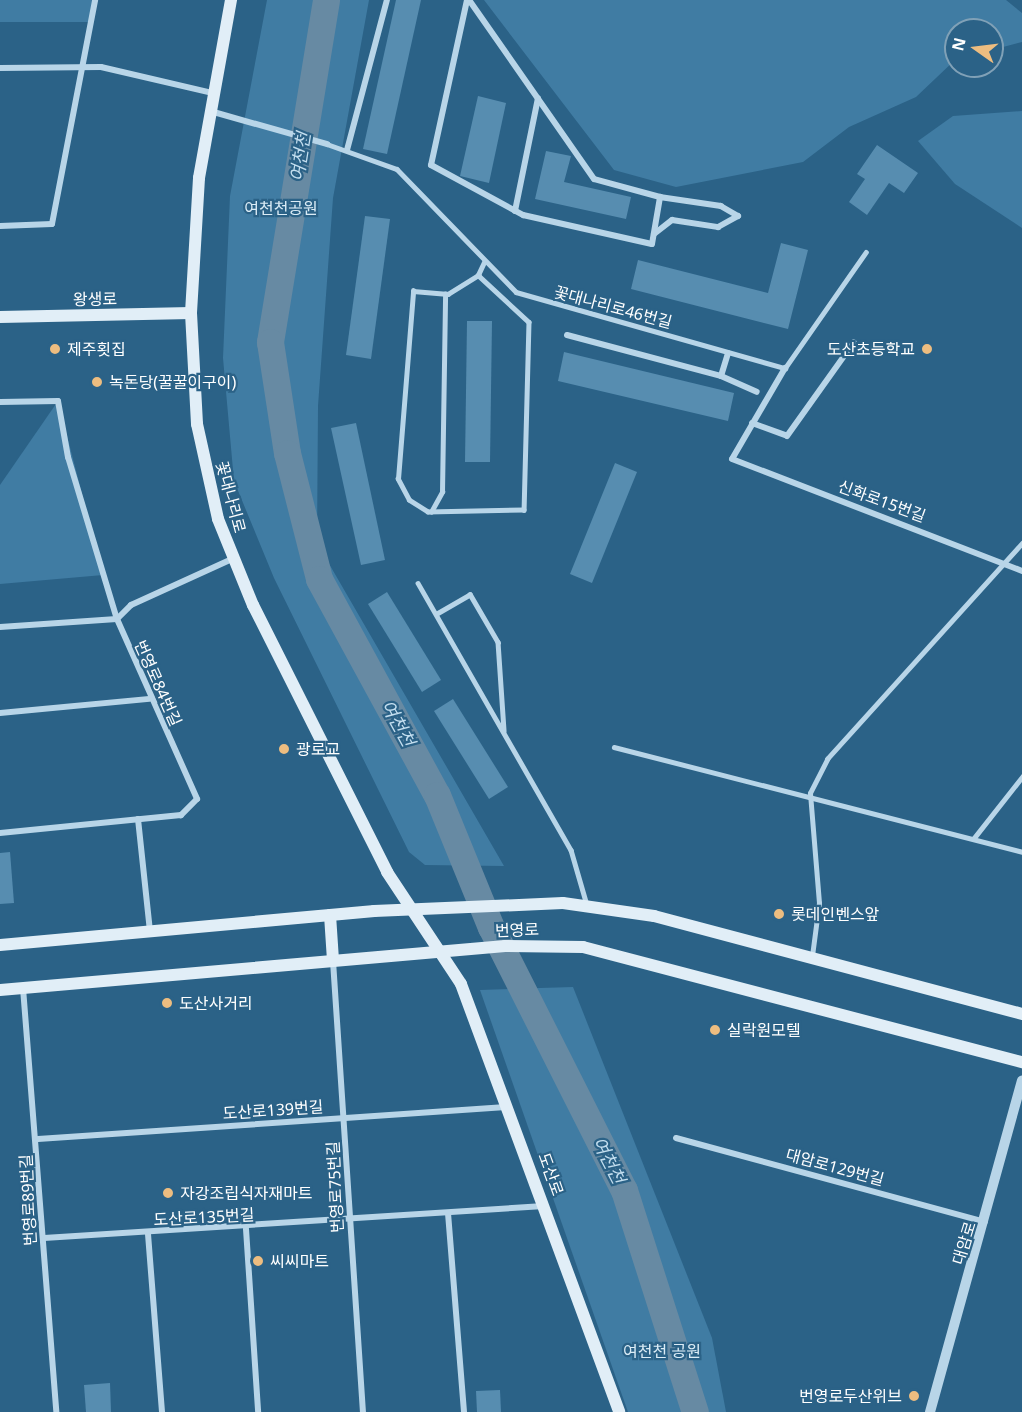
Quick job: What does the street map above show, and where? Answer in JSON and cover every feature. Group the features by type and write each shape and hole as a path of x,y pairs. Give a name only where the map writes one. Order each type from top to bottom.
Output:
{"main road":[{"name":"꽃대나리로","path":"231,0 210,111 193,235 191,313 197,424 232,559 387,872 411,909 443,951"},
{"name":"왕생로","path":"0,317 191,313"},
{"name":"번영로","path":"0,945 438,907 541,903 587,905 812,956 1022,1014"},
{"path":"330,915 333,960"},
{"name":"번영로","path":"0,990 333,960 548,945 643,959 1022,1062"},
{"name":"도산로","path":"443,951 509,1107 619,1412"}],"street":[{"path":"0,226 52,225 95,0"},
{"path":"347,150 387,0"},
{"path":"468,0 594,179 660,197 721,206 738,216 718,227 672,220 653,234"},
{"path":"468,0 431,165 515,211 652,244 660,197"},
{"path":"0,68 82,70 101,68 213,93"},
{"path":"515,211 538,98"},
{"path":"210,111 327,144"},
{"path":"567,335 721,376 757,392"},
{"path":"785,368 752,423 787,436 854,342"},
{"path":"721,376 728,353"},
{"name":"번영로84번길","path":"0,402 58,401 68,457 117,619 149,699 197,799 181,815 138,819"},
{"name":"신화로15번길","path":"752,423 732,459 1010,562 1022,571"},
{"path":"0,627 117,619 131,605 232,559"},
{"path":"0,713 149,699"},
{"path":"0,833 138,819 150,932"},
{"name":"번영로75번길","path":"333,960 363,1412"},
{"name":"번영로89번길","path":"23,988 38,1139 56,1412"},
{"name":"대암로","path":"930,1412 986,1222 1022,1081"},
{"name":"도산로139번길","path":"38,1139 509,1107"},
{"name":"대암로129번길","path":"676,1138 986,1222"},
{"name":"도산로135번길","path":"44,1238 246,1229 545,1206"},
{"path":"448,1213 464,1412"},
{"path":"246,1229 258,1412"},
{"path":"148,1234 162,1412"}],"lane":[{"name":"꽃대나리로46번길","path":"327,144 397,169 484,262 516,292 534,300 785,368"},
{"path":"785,368 866,252"},
{"path":"478,275 529,322 524,510 431,512 409,500 398,479 413,291 445,294 478,275 484,262"},
{"path":"431,512 442,492 445,294"},
{"path":"812,956 819,903 810,793 827,759 1010,562 1022,543"},
{"path":"418,583 571,850 587,905"},
{"path":"436,614 470,594 498,642 504,733"},
{"path":"614,747 810,793 1022,852"},
{"path":"974,838 1022,777"}],"green space":[{"path":"0,0 95,0 91,22 0,22"},
{"name":"여천천공원","path":"267,0 369,0 333,198 318,406 317,543 504,866 425,865 409,852 274,578 234,481 223,358 230,196"},
{"path":"484,0 1006,0 1022,13 1022,42 1004,47 1004,18 944,18 944,70 916,97 849,127 803,162 676,187 614,170"},
{"path":"1022,111 1022,228 955,184 918,141 953,116"},
{"path":"58,401 103,575 0,584 0,485"},
{"name":"여천천 공원","path":"573,987 712,1338 726,1412 628,1412 480,990"}],"building":[{"path":"396,0 421,0 387,154 363,149"},
{"path":"478,96 506,103 489,183 460,176"},
{"path":"877,145 918,173 904,193 889,183 867,215 849,202 865,179 857,174"},
{"path":"546,151 571,156 564,182 631,197 626,219 535,199"},
{"path":"365,216 390,219 371,359 346,355"},
{"path":"781,243 808,250 788,329 631,289 638,260 768,293"},
{"path":"467,321 492,321 490,462 465,462"},
{"path":"564,352 734,393 728,421 558,381"},
{"path":"356,423 385,560 361,565 331,428"},
{"path":"615,463 637,472 592,583 570,574"},
{"path":"387,592 441,680 422,692 368,604"},
{"path":"453,699 508,787 489,799 434,711"},
{"path":"10,852 14,903 0,904 0,853"},
{"path":"110,1383 111,1412 86,1412 84,1385"},
{"path":"500,1390 501,1412 477,1412 476,1391"}],"waterway":[{"name":"여천천","path":"326,0 270,342 287,453 319,579 437,795 491,927 624,1190 695,1412"}],"place":[{"name":"제주횟집","path":"55,349"},
{"name":"도산초등학교","path":"927,349"},
{"name":"녹돈당(꿀꿀이구이)","path":"97,382"},
{"name":"광로교","path":"284,749"},
{"name":"롯데인벤스앞","path":"779,914"},
{"name":"도산사거리","path":"167,1003"},
{"name":"실락원모텔","path":"715,1030"},
{"name":"자강조립식자재마트","path":"168,1193"},
{"name":"씨씨마트","path":"258,1261"},
{"name":"번영로두산위브","path":"914,1396"}]}
